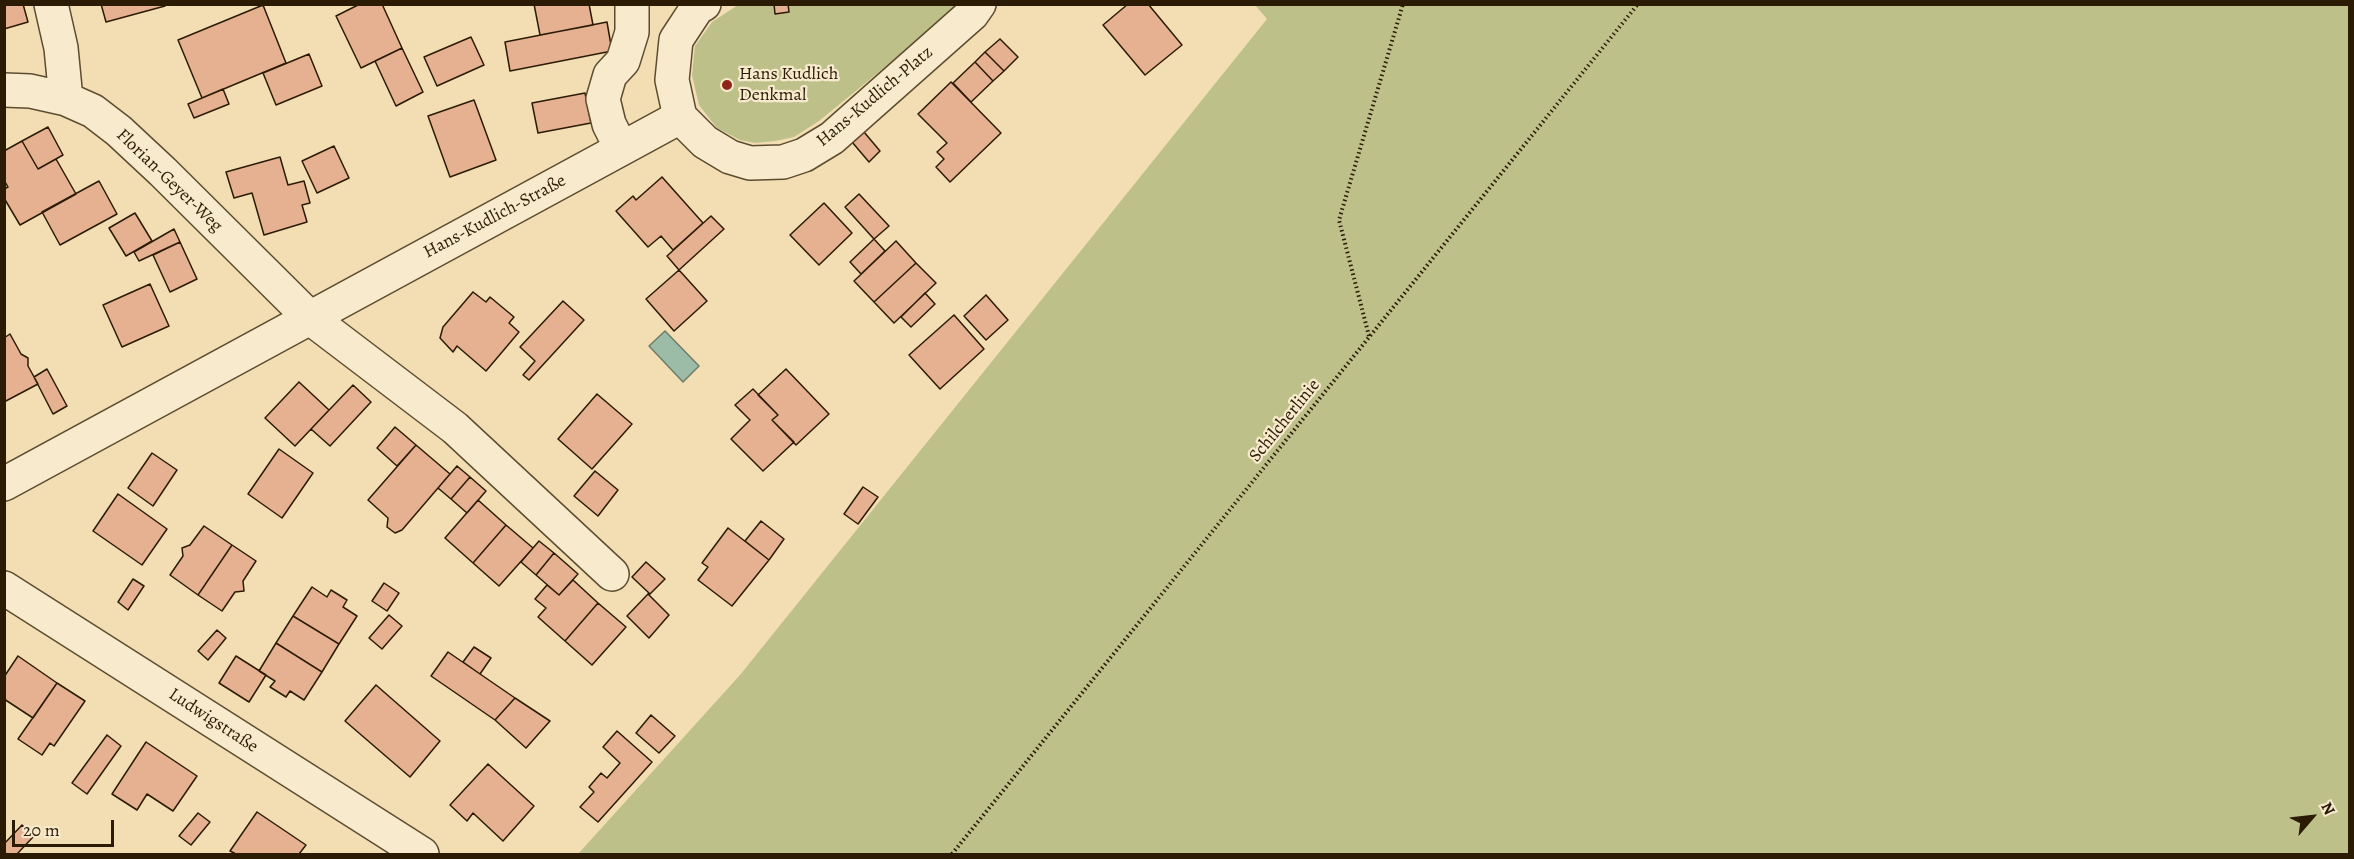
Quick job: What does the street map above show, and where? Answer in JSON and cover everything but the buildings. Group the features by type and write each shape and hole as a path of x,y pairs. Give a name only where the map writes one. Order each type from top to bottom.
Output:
{"street":[{"path":"51,4 61,48 66,99"},
{"path":"621,148 609,124 603,99 610,75 623,61 633,32 632,4"},
{"path":"680,117 672,80 676,40 697,8 704,4"},
{"name":"Hans-Kudlich-Platz","path":"680,117 705,142 730,157 750,163 783,162 804,155 832,138 972,14 979,4"},
{"name":"Florian-Geyer-Weg","path":"4,90 30,90 66,99 93,111 119,131 309,317"},
{"name":"Hans-Kudlich-Straße","path":"4,484 680,117"},
{"path":"309,317 455,428 612,574"},
{"name":"Ludwigstraße","path":"4,588 385,845 422,855"}],"path":[{"path":"1370,337 1339,220 1403,4"},
{"name":"Schilcherlinie","path":"952,855 1638,4"}],"green space":[{"path":"738,5 961,5 819,121 794,137 755,143 740,140 717,128 699,105 692,75 695,46 712,22"},
{"path":"1255,5 2349,5 2349,854 578,854 740,675 1267,19"}],"shaded area":[{"path":"665,331 699,366 683,382 649,346"}],"place":[{"name":"Hans Kudlich Denkmal","path":"727,85"}]}
